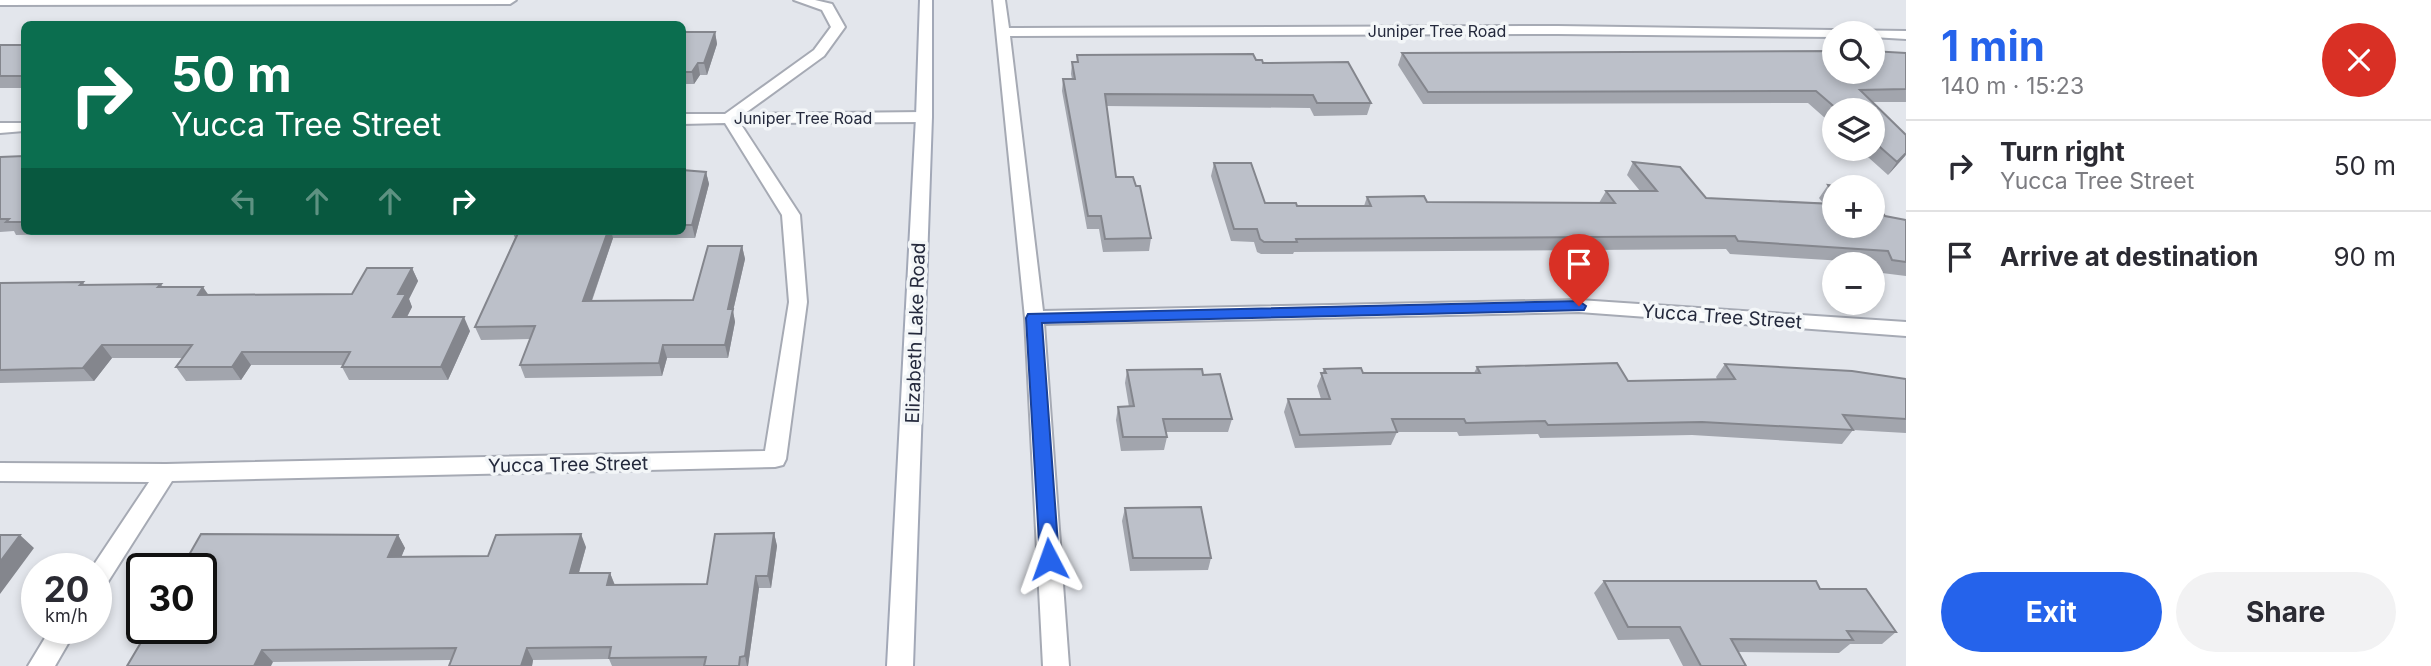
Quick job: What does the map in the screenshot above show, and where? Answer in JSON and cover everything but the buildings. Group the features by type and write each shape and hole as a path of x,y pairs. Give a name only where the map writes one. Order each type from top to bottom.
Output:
{"street":[{"path":"0,1 510,0"},
{"path":"729,118 819,53 838,27 827,7 800,0"},
{"name":"Elizabeth Lake Road","path":"900,666 924,117 926,0"},
{"path":"999,0 1034,318 1056,666"},
{"name":"Juniper Tree Road","path":"1002,32 1558,30 1822,33"},
{"name":"Juniper Tree Road","path":"1885,34 1906,35"},
{"name":"Juniper Tree Road","path":"686,119 924,117"},
{"name":"Yucca Tree Street","path":"0,472 166,473 775,460 797,302 791,215 729,118"},
{"path":"0,128 21,127"},
{"name":"Yucca Tree Street","path":"1034,318 1579,306 1906,329"},
{"path":"112,556 166,473"},
{"path":"41,666 55,644"}],"route":[{"path":"1049,559 1034,318 1579,306"}]}
